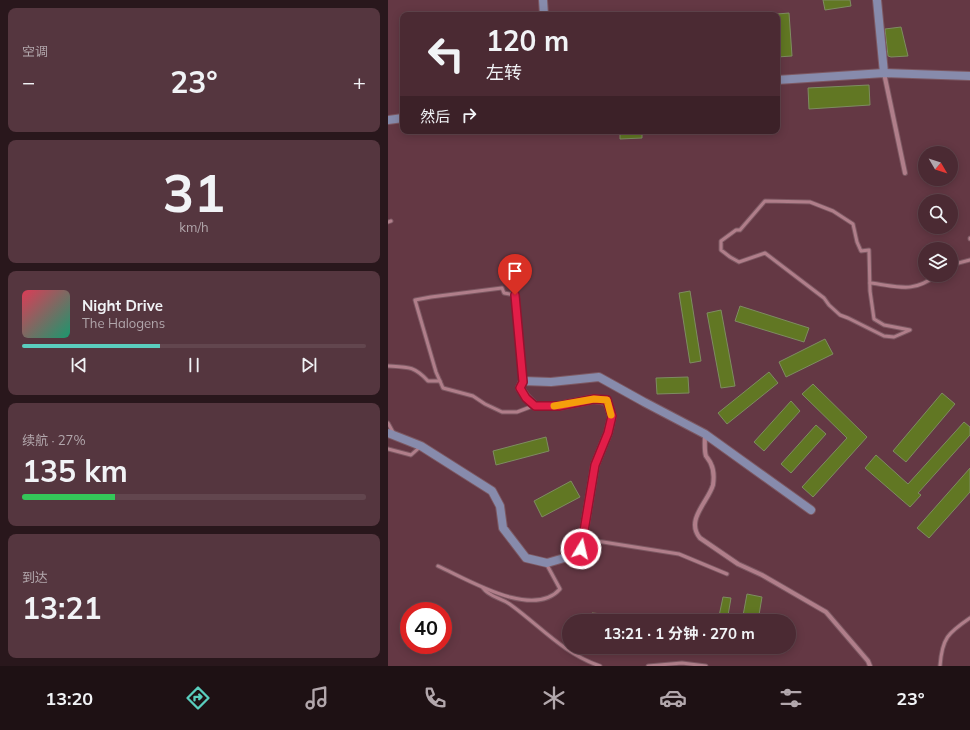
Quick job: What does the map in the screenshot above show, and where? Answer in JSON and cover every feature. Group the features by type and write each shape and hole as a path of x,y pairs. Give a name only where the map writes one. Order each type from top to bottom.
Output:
{"street":[{"path":"543,0 544,12"},
{"path":"877,0 884,73 905,173"},
{"path":"780,80 884,73 970,76"},
{"path":"388,120 400,118"},
{"path":"391,434 421,446 492,491 500,506 503,528 526,558 547,563 571,556 581,549 595,465 608,433 612,416 607,400 594,399 559,406 535,406 526,398 520,388 523,382 551,382 599,377 705,434 811,510"},
{"path":"705,434 706,455 712,464 714,475 712,486 695,520 694,524 696,534 738,564 762,575 826,612 868,661 870,666"}],"lane":[{"path":"765,201 810,202 833,210 854,224 857,242 861,250 869,250 870,283 874,319 884,325 910,330 894,337 884,336 840,315 824,298 765,253 739,262 721,250 722,241 736,230 740,230 765,201"},
{"path":"958,263 970,260"},
{"path":"870,283 909,288 927,282"},
{"path":"523,382 515,295 504,293 502,288 415,300 443,388 473,396 485,404 502,412 517,412 535,406"},
{"path":"388,366 406,367 419,372 428,381 440,381"},
{"path":"388,423 391,434"},
{"path":"388,449 411,455 421,446"},
{"path":"583,539 679,554 727,574"},
{"path":"438,566 483,588 499,594 538,600 555,594 560,589 547,563"},
{"path":"483,588 486,593 510,604 568,651 600,666"},
{"path":"940,666 944,642 953,629 970,618"},
{"path":"648,666 682,663 706,666"}],"building":[{"path":"823,0 850,0 851,6 825,10"},
{"path":"789,13 792,56 780,57 780,14"},
{"path":"901,27 908,56 888,56 885,29"},
{"path":"869,85 870,105 809,109 808,88"},
{"path":"620,134 642,134 642,138 620,139"},
{"path":"690,291 701,361 690,363 679,293"},
{"path":"740,306 809,328 804,342 735,321"},
{"path":"721,310 735,386 721,388 707,313"},
{"path":"825,339 833,354 786,377 779,362"},
{"path":"769,372 778,383 727,424 718,413"},
{"path":"688,377 689,393 657,394 656,378"},
{"path":"813,384 867,437 813,497 802,487 847,438 802,394"},
{"path":"942,393 955,404 906,462 893,451"},
{"path":"791,401 800,411 764,451 754,442"},
{"path":"964,422 970,427 970,435 918,493 921,495 910,507 865,468 876,455 908,484"},
{"path":"816,425 826,434 791,473 781,464"},
{"path":"546,437 549,451 496,465 493,451"},
{"path":"970,468 970,492 929,538 917,528"},
{"path":"571,481 580,497 542,517 534,501"},
{"path":"747,594 762,597 759,614 743,614"},
{"path":"723,597 731,598 728,614 719,614"}],"slow traffic":[{"path":"554,406 594,399 607,400 611,415"}],"route":[{"path":"515,295 523,382 520,388 526,398 535,406 559,406 594,399 607,400 612,416 608,433 595,465 581,549"}]}
